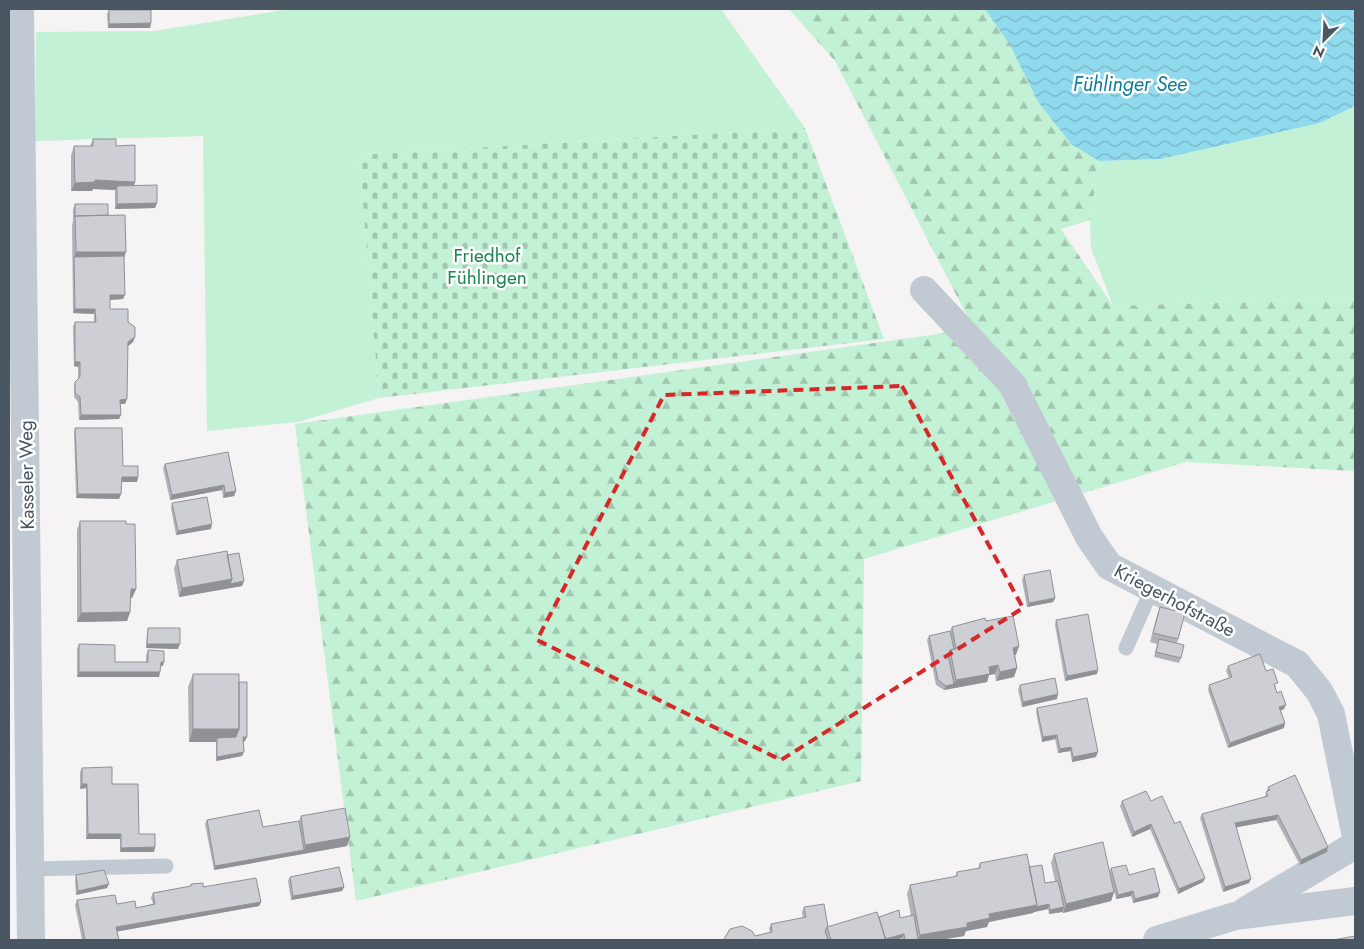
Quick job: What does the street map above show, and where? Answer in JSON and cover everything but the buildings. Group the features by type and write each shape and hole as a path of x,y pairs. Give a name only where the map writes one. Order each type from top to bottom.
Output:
{"street":[{"name":"Kasseler Weg","path":"20,9 31,940"},
{"name":"Kriegerhofstraße","path":"924,290 1012,384 1089,537 1110,566 1298,664 1319,691 1331,714 1355,832"},
{"path":"1235,916 1355,844"},
{"path":"1157,940 1235,916 1355,901"}],"lane":[{"path":"1126,648 1152,589"},
{"path":"30,869 166,866"}],"highlighted area":[{"path":"902,386 1023,608 781,760 537,640 664,395"}],"green space":[{"path":"290,9 721,9 805,128 359,155 379,398 298,422 207,431 203,136 35,141 36,32 155,31"},
{"path":"789,9 985,9 1010,45 1038,102 1071,144 1099,161 1090,220 1061,229 1113,306 1355,298 1355,471 1186,462 864,559 861,781 356,901 295,424 974,329 835,61"},
{"path":"1355,106 1355,298 1113,306 1091,248 1090,220 1099,161 1161,159 1320,123"},
{"name":"Friedhof Fühlingen","path":"805,128 884,339 379,398 359,155"}],"water":[{"name":"Fühlinger See","path":"985,9 1355,9 1355,106 1320,123 1161,159 1099,161 1071,144 1038,102 1010,45"}]}
